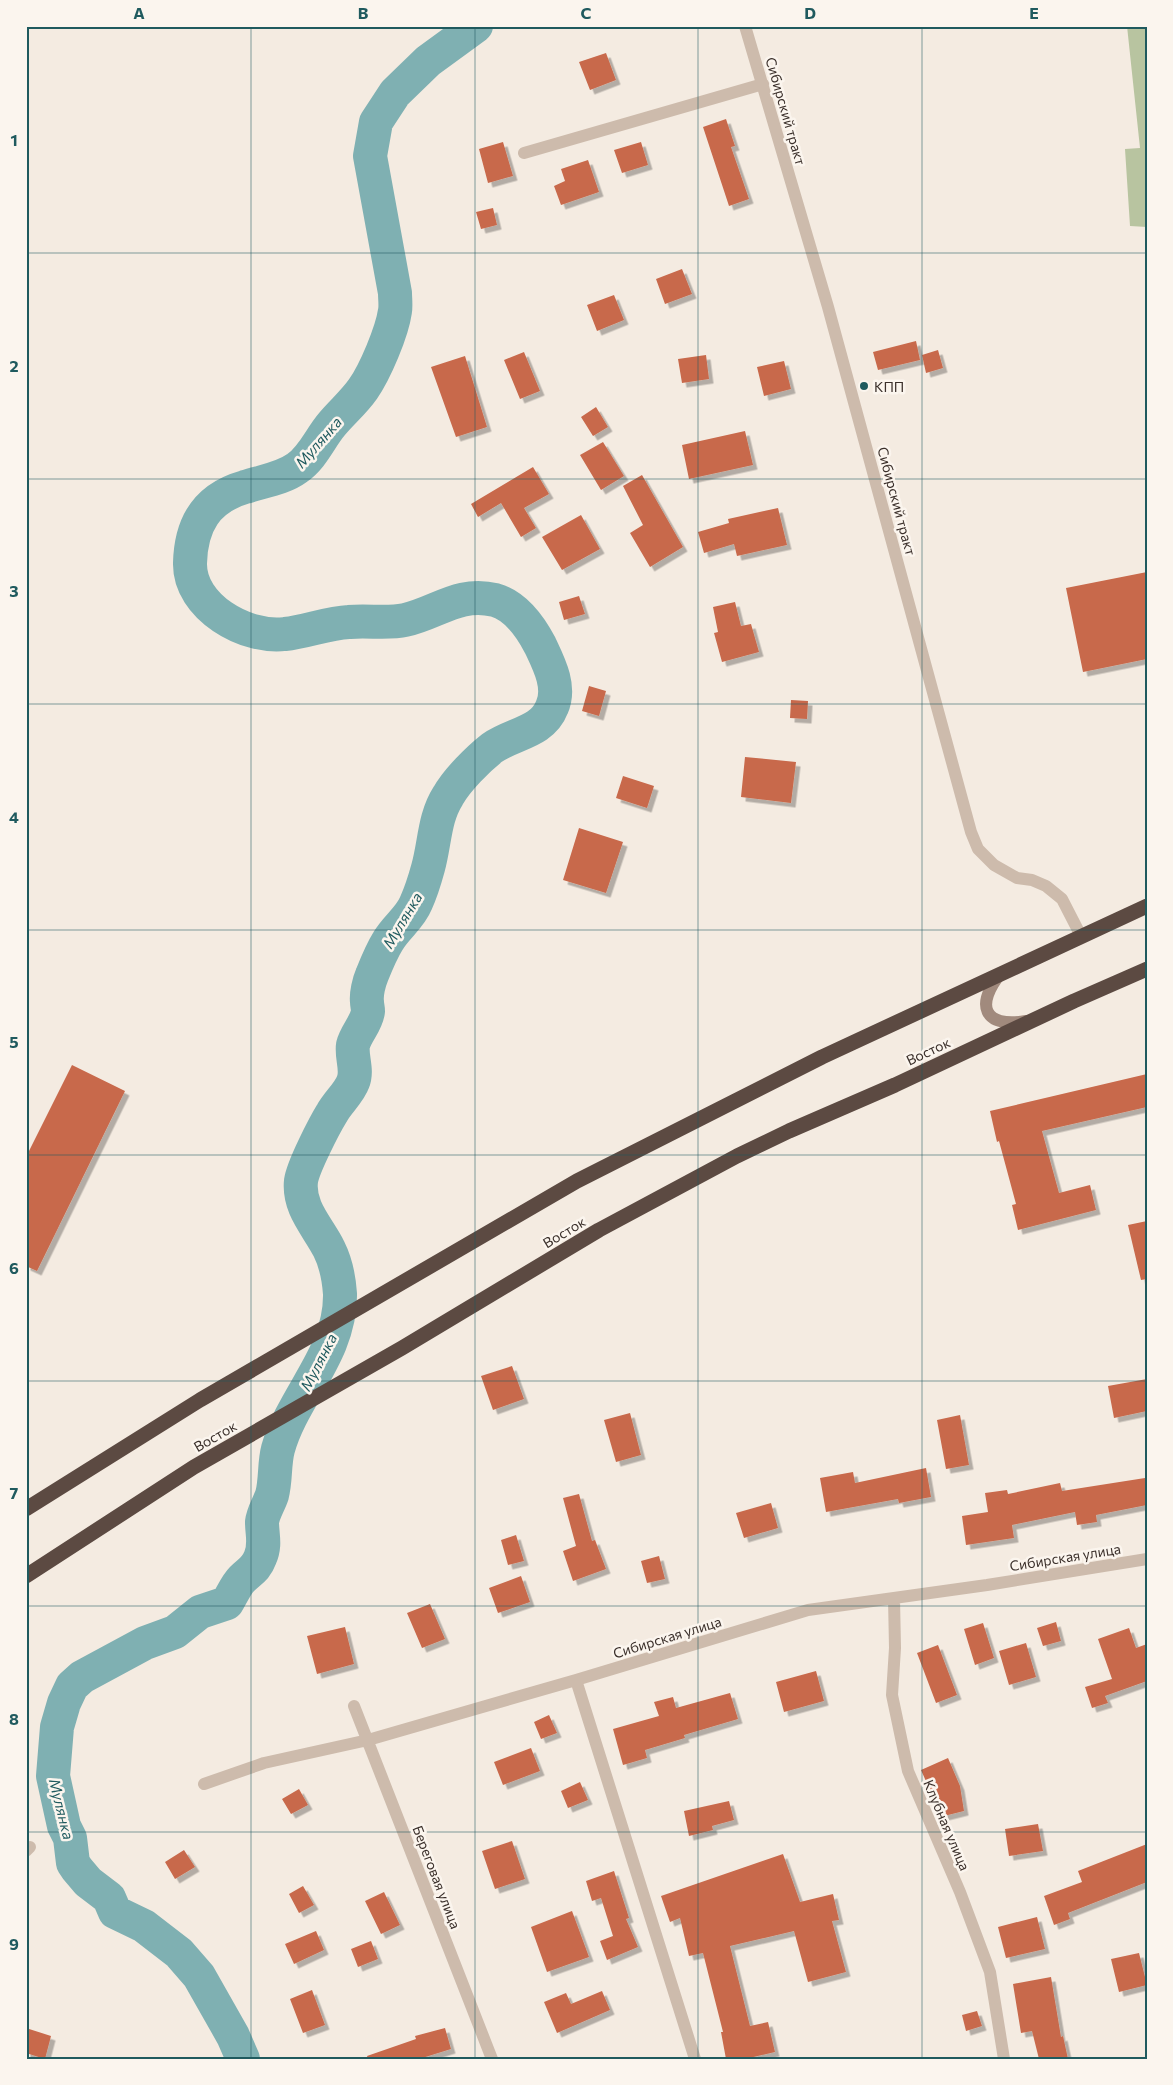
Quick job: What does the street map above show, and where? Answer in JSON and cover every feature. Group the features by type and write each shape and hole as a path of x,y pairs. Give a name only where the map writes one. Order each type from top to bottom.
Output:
{"highway":[{"path":"26,1509 200,1400 577,1181 650,1142 822,1057 1147,906"},
{"name":"Восток","path":"26,1576 194,1467 402,1348 599,1230 737,1156 1147,969"}],"street":[{"name":"Сибирский тракт","path":"745,26 828,307 971,832 978,849 994,865 1017,878 1032,880 1046,886 1062,899 1081,936"},
{"path":"524,153 763,84"},
{"path":"1001,973 988,992 986,999 987,1013 992,1019 1003,1022 1015,1023 1032,1020"},
{"name":"Сибирская улица","path":"204,1784 264,1763 368,1740 808,1610 1147,1560"},
{"name":"Клубная улица","path":"894,1598 892,1695 908,1771 960,1892 990,1972 1004,2059"},
{"path":"576,1680 695,2059"},
{"name":"Береговая улица","path":"354,1706 492,2059"}],"green space":[{"path":"1127,26 1147,26 1147,227 1130,226 1125,149 1140,148"}],"building":[{"path":"606,53 616,80 590,90 579,62"},
{"path":"726,119 735,146 731,147 749,199 729,206 703,127"},
{"path":"503,142 513,176 488,183 479,149"},
{"path":"641,142 648,165 622,173 614,150"},
{"path":"588,160 599,192 561,205 554,186 565,181 561,169"},
{"path":"493,208 497,225 481,229 476,212"},
{"path":"682,269 692,294 665,304 656,279"},
{"path":"614,295 624,320 597,331 587,305"},
{"path":"916,341 920,360 878,370 873,352"},
{"path":"938,350 943,368 926,373 922,355"},
{"path":"524,352 540,391 520,399 504,360"},
{"path":"706,355 709,379 682,383 678,359"},
{"path":"465,356 487,427 456,437 431,367"},
{"path":"784,361 791,389 764,396 757,367"},
{"path":"596,407 608,427 593,436 581,417"},
{"path":"745,431 753,465 689,479 682,445"},
{"path":"603,442 624,476 601,490 580,455"},
{"path":"533,467 549,494 524,508 536,528 521,537 501,503 478,517 471,504"},
{"path":"642,475 683,547 650,567 630,533 643,525 623,486"},
{"path":"778,508 787,545 737,556 734,544 704,553 698,532 729,523 728,519"},
{"path":"581,515 600,549 562,570 542,537"},
{"path":"1147,572 1147,659 1083,672 1066,588"},
{"path":"579,596 585,614 564,620 559,602"},
{"path":"735,602 741,626 751,624 759,652 722,662 714,633 718,632 713,607"},
{"path":"589,686 606,691 599,716 582,711"},
{"path":"791,700 808,701 807,719 790,718"},
{"path":"745,757 796,762 791,803 741,797"},
{"path":"623,776 654,786 647,808 616,798"},
{"path":"579,828 623,842 606,893 563,880"},
{"path":"72,1065 125,1091 37,1271 26,1266 26,1157"},
{"path":"1147,1074 1147,1107 1042,1131 1059,1193 1090,1185 1096,1210 1018,1230 1012,1205 1016,1204 999,1141 997,1142 990,1111"},
{"path":"1147,1221 1147,1279 1141,1280 1128,1225"},
{"path":"512,1366 524,1399 493,1410 481,1376"},
{"path":"1147,1379 1147,1411 1114,1418 1108,1386"},
{"path":"630,1413 641,1455 616,1462 604,1420"},
{"path":"960,1415 969,1465 946,1469 937,1420"},
{"path":"926,1468 931,1497 899,1503 898,1499 826,1512 820,1478 853,1472 855,1483"},
{"path":"1145,1478 1147,1505 1096,1515 1097,1522 1077,1525 1075,1512 1012,1525 1014,1538 966,1545 962,1516 988,1512 985,1493 1007,1490 1008,1494 1060,1483 1062,1491"},
{"path":"579,1494 592,1541 595,1540 606,1569 573,1581 563,1551 576,1546 563,1498"},
{"path":"771,1503 778,1528 744,1538 736,1513"},
{"path":"516,1535 524,1561 508,1565 501,1540"},
{"path":"659,1556 665,1579 647,1583 641,1561"},
{"path":"521,1576 530,1602 498,1613 489,1588"},
{"path":"430,1604 445,1639 422,1648 407,1613"},
{"path":"1056,1622 1061,1641 1043,1646 1037,1628"},
{"path":"983,1623 994,1658 975,1665 964,1629"},
{"path":"345,1627 354,1664 317,1674 307,1636"},
{"path":"1129,1628 1136,1648 1147,1644 1147,1681 1105,1696 1108,1703 1092,1708 1085,1687 1112,1679 1098,1639"},
{"path":"1026,1643 1036,1677 1009,1685 999,1651"},
{"path":"938,1645 957,1695 936,1703 917,1653"},
{"path":"816,1671 824,1701 784,1712 776,1682"},
{"path":"730,1693 738,1719 684,1735 685,1738 645,1750 647,1758 623,1765 613,1729 659,1716 654,1702 673,1697 676,1708"},
{"path":"549,1715 557,1733 541,1739 534,1722"},
{"path":"531,1748 540,1771 503,1785 494,1762"},
{"path":"948,1758 960,1786 964,1811 944,1816 938,1795 933,1797 921,1770"},
{"path":"580,1782 588,1800 568,1808 561,1791"},
{"path":"299,1789 308,1805 291,1814 282,1799"},
{"path":"729,1801 734,1820 712,1826 713,1830 689,1836 684,1811"},
{"path":"1038,1824 1043,1851 1009,1856 1005,1829"},
{"path":"512,1841 525,1879 495,1889 482,1851"},
{"path":"1147,1844 1147,1882 1068,1913 1070,1919 1054,1925 1044,1896 1082,1882 1078,1871"},
{"path":"184,1850 195,1867 175,1879 165,1862"},
{"path":"783,1854 800,1902 833,1894 839,1920 832,1921 846,1972 808,1982 794,1931 730,1946 750,2026 768,2022 775,2052 745,2059 726,2059 721,2032 723,2032 703,1953 689,1956 680,1918 670,1922 661,1896"},
{"path":"614,1871 629,1918 626,1919 638,1947 607,1960 600,1941 613,1936 601,1898 592,1901 586,1881"},
{"path":"303,1886 314,1905 299,1913 289,1894"},
{"path":"384,1892 400,1925 381,1934 365,1901"},
{"path":"572,1911 589,1957 547,1972 531,1927"},
{"path":"1037,1917 1045,1949 1006,1958 998,1927"},
{"path":"316,1931 324,1950 294,1964 285,1944"},
{"path":"371,1941 378,1959 358,1967 351,1949"},
{"path":"1139,1953 1147,1985 1119,1992 1111,1959"},
{"path":"1051,1977 1061,2037 1063,2036 1068,2059 1039,2059 1032,2031 1021,2033 1013,1984"},
{"path":"312,1990 325,2025 303,2033 290,1999"},
{"path":"602,1991 610,2010 557,2033 544,2002 566,1993 571,2004"},
{"path":"977,2011 982,2026 966,2031 962,2015"},
{"path":"26,2028 51,2036 45,2059 26,2053"},
{"path":"445,2028 451,2049 419,2059 368,2059 367,2056 416,2039 415,2036"}],"waterway":[{"name":"Мулянка","path":"243,2059 233,2036 199,1976 179,1953 144,1926 115,1912 109,1898 88,1882 73,1863 70,1838 64,1826 53,1776 57,1727 64,1703 72,1686 82,1677 145,1643 175,1632 200,1612 227,1603 240,1581 258,1562 263,1544 262,1522 272,1495 278,1449 294,1410 325,1355 333,1336 338,1316 340,1294 337,1271 329,1249 306,1209 301,1191 303,1175 324,1127 353,1082 355,1073 353,1045 367,1015 367,995 370,981 386,944 410,913 418,899 428,868 437,822 443,804 462,777 486,753 500,743 526,732 547,716 552,707 555,684 543,652 527,624 516,612 495,600 470,598 405,620 341,623 293,633 270,634 238,625 222,617 209,606 199,593 192,579 191,549 198,525 203,515 211,506 231,492 285,475 303,464 328,429 359,394 373,373 387,340 395,306 395,293 370,156 376,122 395,93 428,61 476,26"}],"place":[{"name":"КПП","path":"864,386"}]}
